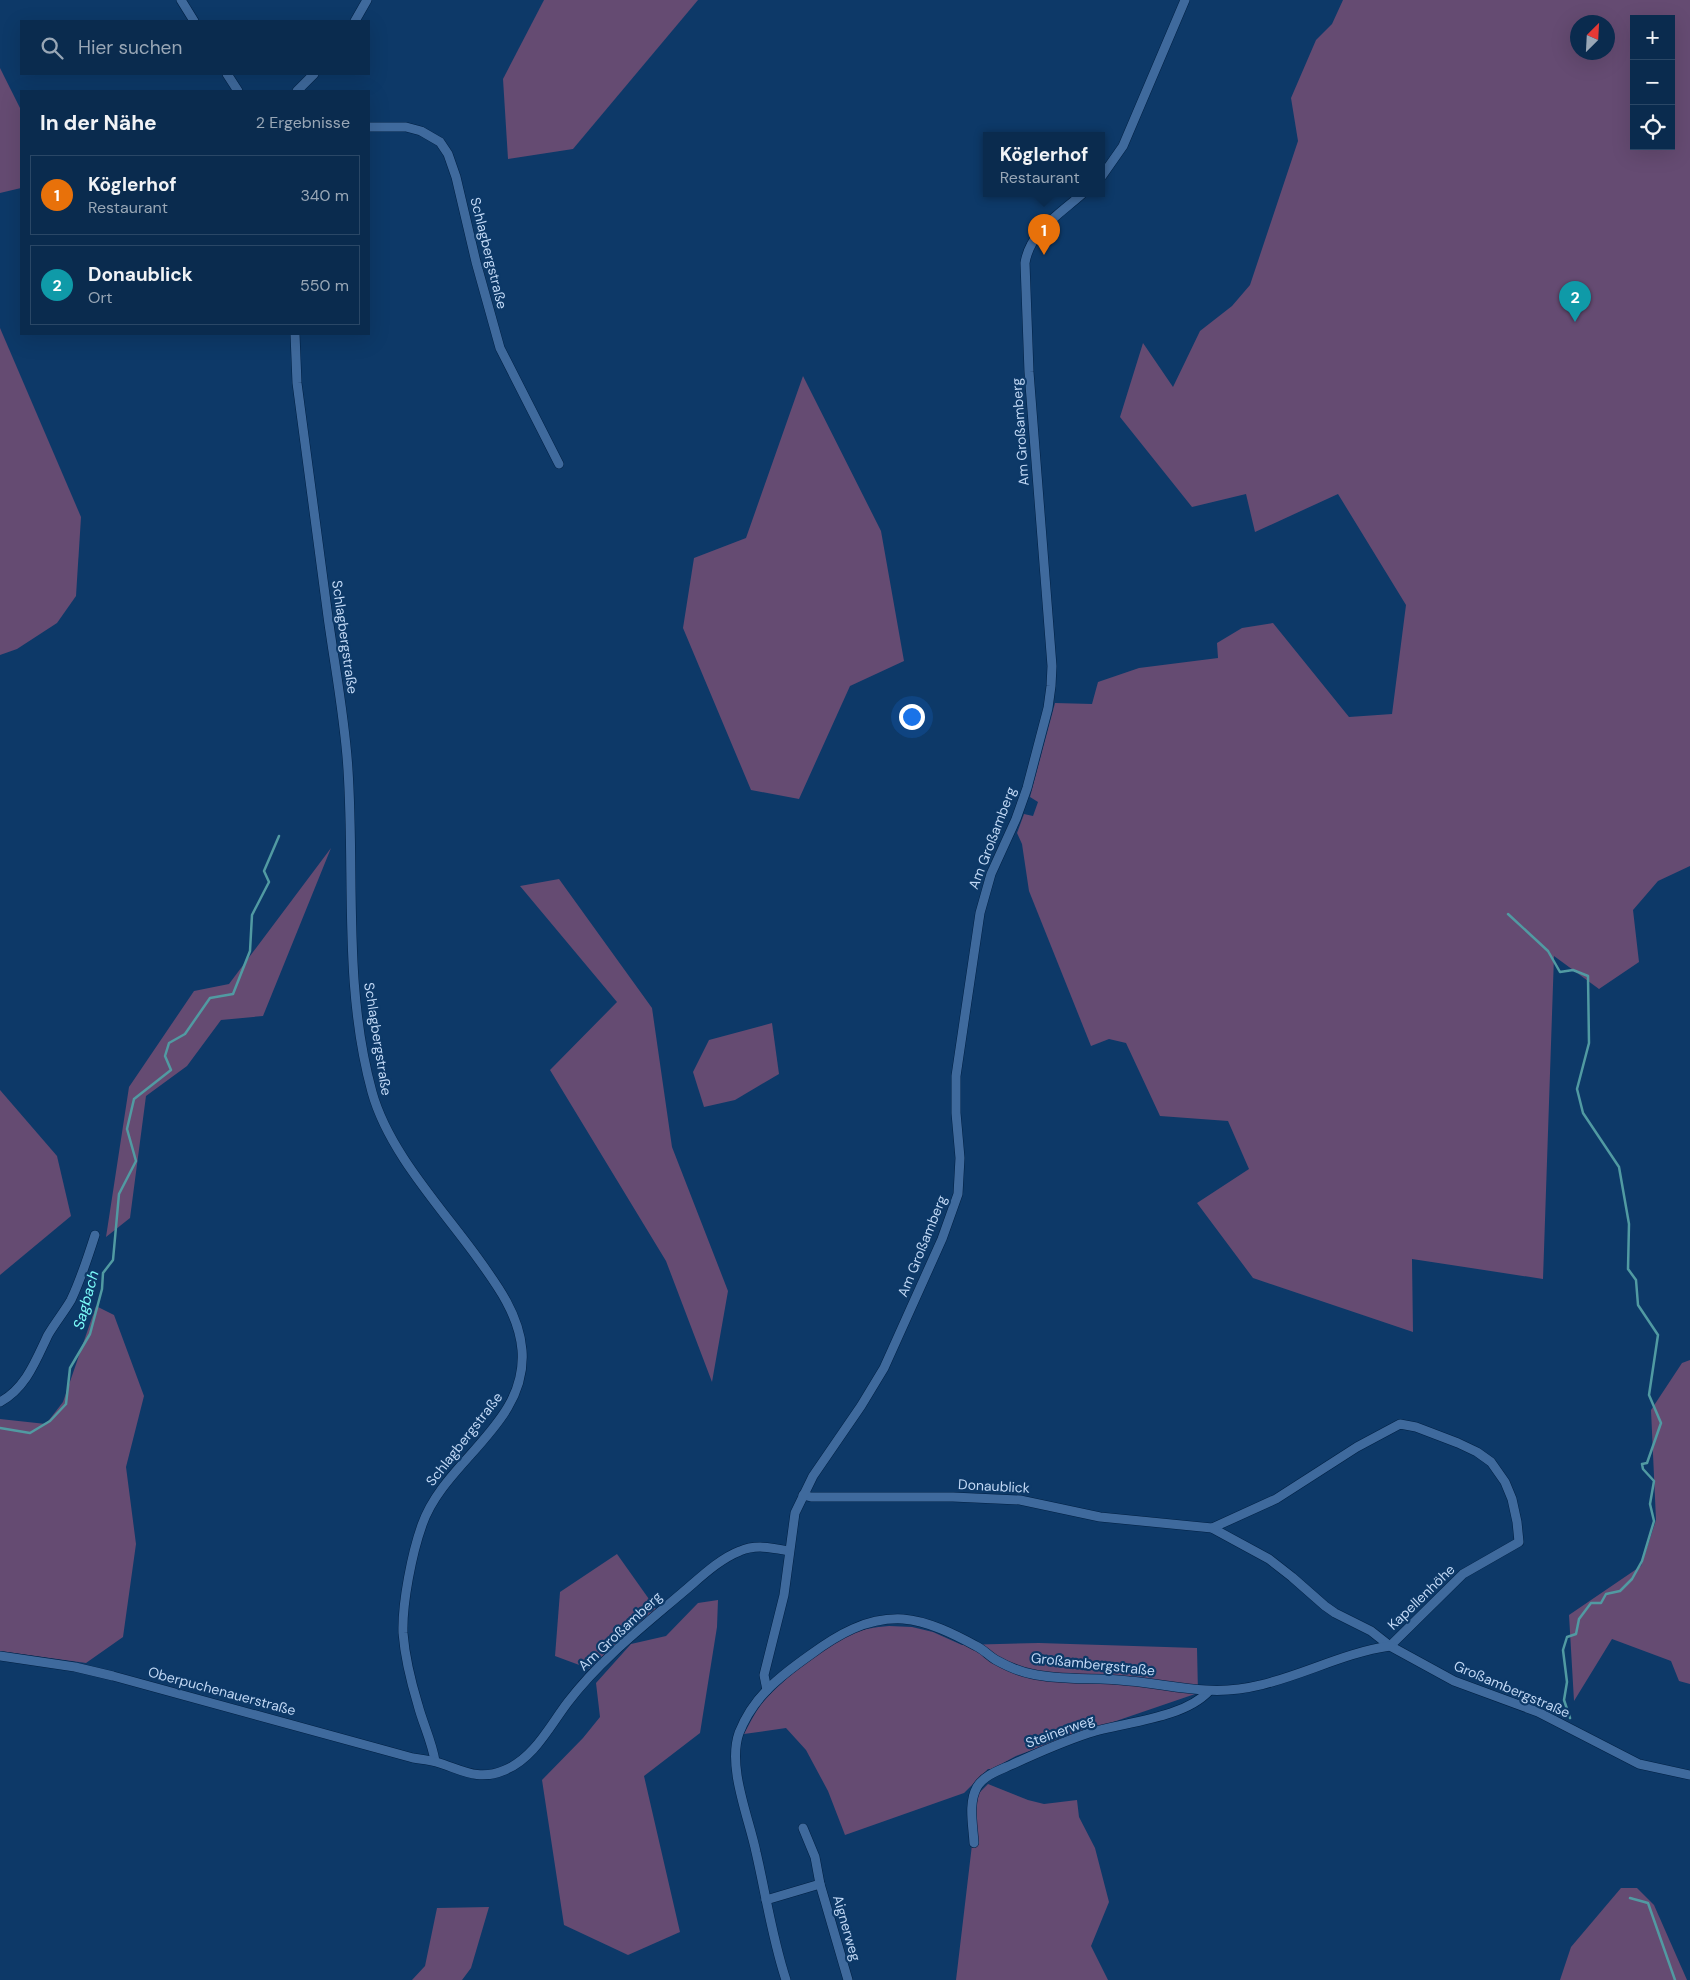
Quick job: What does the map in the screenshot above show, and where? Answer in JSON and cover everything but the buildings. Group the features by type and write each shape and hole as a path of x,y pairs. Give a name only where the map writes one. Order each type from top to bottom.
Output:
{"street":[{"path":"181,0 193,20"},
{"path":"356,20 367,0"},
{"path":"1105,172 1123,146 1185,0"},
{"path":"228,75 237,90"},
{"path":"298,90 313,75"},
{"name":"Schlagbergstraße","path":"370,127 406,127 421,131 440,142 448,154 456,177 476,262 500,348 559,464"},
{"name":"Am Großamberg","path":"767,1690 764,1675 784,1595 795,1513 802,1495 816,1471 861,1406 884,1368 939,1247 958,1194 960,1158 956,1113 956,1076 980,914 990,874 1016,819 1024,796 1044,725 1051,686 1052,666 1030,382 1025,290 1027,254 1035,238 1050,221 1079,197"},
{"name":"Schlagbergstraße","path":"295,335 297,383 346,744 351,835 352,952 358,1014 368,1075 376,1105 389,1134 499,1289 516,1322 522,1346 520,1379 509,1406 433,1502 422,1525 414,1556 405,1605 403,1632 411,1677 435,1761"},
{"path":"0,1402 23,1382 37,1360 52,1329 77,1288 95,1235"},
{"name":"Kapellenhöhe","path":"1400,1424 1432,1432 1485,1457 1501,1474 1512,1499 1518,1522 1518,1542 1463,1574 1390,1646 1370,1631 1325,1606 1269,1559 1212,1528 1276,1500 1357,1447 1400,1424"},
{"name":"Donaublick","path":"802,1495 811,1497 953,1497 1020,1500 1100,1517 1212,1528"},
{"name":"Am Großamberg","path":"435,1761 467,1774 484,1775 504,1771 521,1762 537,1745 594,1670 641,1627 696,1582 739,1551 754,1547 789,1551"},
{"name":"Großambergstraße","path":"786,1980 776,1952 740,1787 736,1766 738,1735 749,1711 758,1698 815,1651 848,1630 884,1619 904,1619 920,1622 949,1632 976,1646 996,1660 1031,1674 1129,1681 1209,1691 1251,1688 1287,1678 1342,1658 1390,1646 1454,1681 1538,1712 1639,1764 1690,1775"},
{"name":"Oberpuchenauerstraße","path":"0,1656 113,1676 413,1758 435,1761"},
{"name":"Steinerweg","path":"974,1843 972,1799 978,1786 989,1775 1037,1752 1090,1733 1180,1709 1203,1697 1209,1691"},
{"name":"Aignerweg","path":"803,1828 815,1857 820,1884 848,1980"},
{"name":"Aignerweg","path":"766,1900 820,1884"}],"shaded area":[{"path":"544,0 698,0 573,149 508,159 503,79"},
{"path":"1343,0 1690,0 1690,866 1658,881 1633,910 1639,962 1599,989 1554,956 1543,1279 1412,1259 1413,1332 1253,1278 1197,1203 1249,1169 1228,1121 1160,1116 1126,1043 1109,1039 1091,1046 1029,891 1022,844 1017,833 1024,814 1033,816 1038,802 1030,797 1055,703 1092,704 1098,682 1139,668 1218,658 1217,643 1242,628 1273,623 1349,717 1392,714 1406,605 1338,494 1255,532 1246,494 1192,507 1120,417 1143,343 1173,387 1200,331 1232,306 1250,285 1298,141 1291,98 1316,40 1332,24"},
{"path":"0,68 20,108 20,188 0,193"},
{"path":"0,328 81,517 76,596 57,623 17,649 0,655"},
{"path":"803,376 881,531 904,661 850,686 799,799 751,790 683,628 694,558 746,538"},
{"path":"331,848 263,1016 221,1020 187,1066 146,1096 130,1218 106,1237 129,1087 194,991 229,984"},
{"path":"559,879 652,1008 672,1147 728,1291 712,1382 666,1261 550,1070 617,1002 520,886"},
{"path":"772,1023 779,1074 735,1100 704,1107 693,1072 709,1040"},
{"path":"0,1090 57,1156 71,1216 0,1275"},
{"path":"96,1306 114,1315 144,1396 126,1467 136,1544 123,1637 86,1663 0,1651 0,1419 46,1424 63,1402"},
{"path":"1690,1360 1690,1684 1679,1681 1671,1661 1612,1639 1574,1701 1569,1615 1641,1566 1656,1520 1651,1410 1682,1363"},
{"path":"617,1554 656,1609 590,1669 555,1656 560,1592"},
{"path":"718,1600 717,1627 700,1733 644,1776 680,1932 628,1955 564,1925 542,1780 583,1738 600,1717 596,1683 631,1644 666,1636 698,1603"},
{"path":"889,1626 912,1627 933,1632 962,1645 1039,1643 1197,1648 1198,1693 1016,1756 992,1769 988,1769 964,1793 845,1835 828,1791 806,1750 786,1728 744,1734 764,1701 815,1655 853,1633"},
{"path":"988,1784 1028,1800 1044,1804 1077,1800 1079,1817 1095,1848 1109,1902 1091,1946 1108,1980 956,1980 978,1794"},
{"path":"1621,1888 1637,1888 1654,1905 1687,1980 1560,1980 1571,1947"},
{"path":"489,1907 471,1968 462,1980 412,1980 425,1966 437,1908"}],"waterway":[{"name":"Sagbach","path":"0,1428 30,1433 50,1421 66,1404 70,1368 90,1334 102,1289 103,1273 113,1260 119,1194 136,1161 127,1129 134,1099 171,1070 165,1056 169,1043 185,1034 210,998 233,994 250,951 252,915 269,882 264,871 279,836"},
{"path":"1508,914 1548,951 1560,972 1573,970 1588,976 1589,1043 1577,1089 1583,1113 1619,1167 1629,1224 1628,1269 1636,1280 1638,1305 1658,1335 1649,1395 1661,1423 1647,1463 1642,1464 1643,1469 1654,1481 1650,1504 1654,1521 1642,1561 1632,1579 1620,1591 1606,1594 1601,1603 1591,1603 1579,1619 1576,1634 1567,1637 1563,1650 1567,1682 1564,1700 1570,1718"},
{"path":"1630,1898 1648,1903 1675,1980"}],"place":[{"name":"Köglerhof","path":"1044,255"},
{"name":"Donaublick","path":"1575,322"}]}
